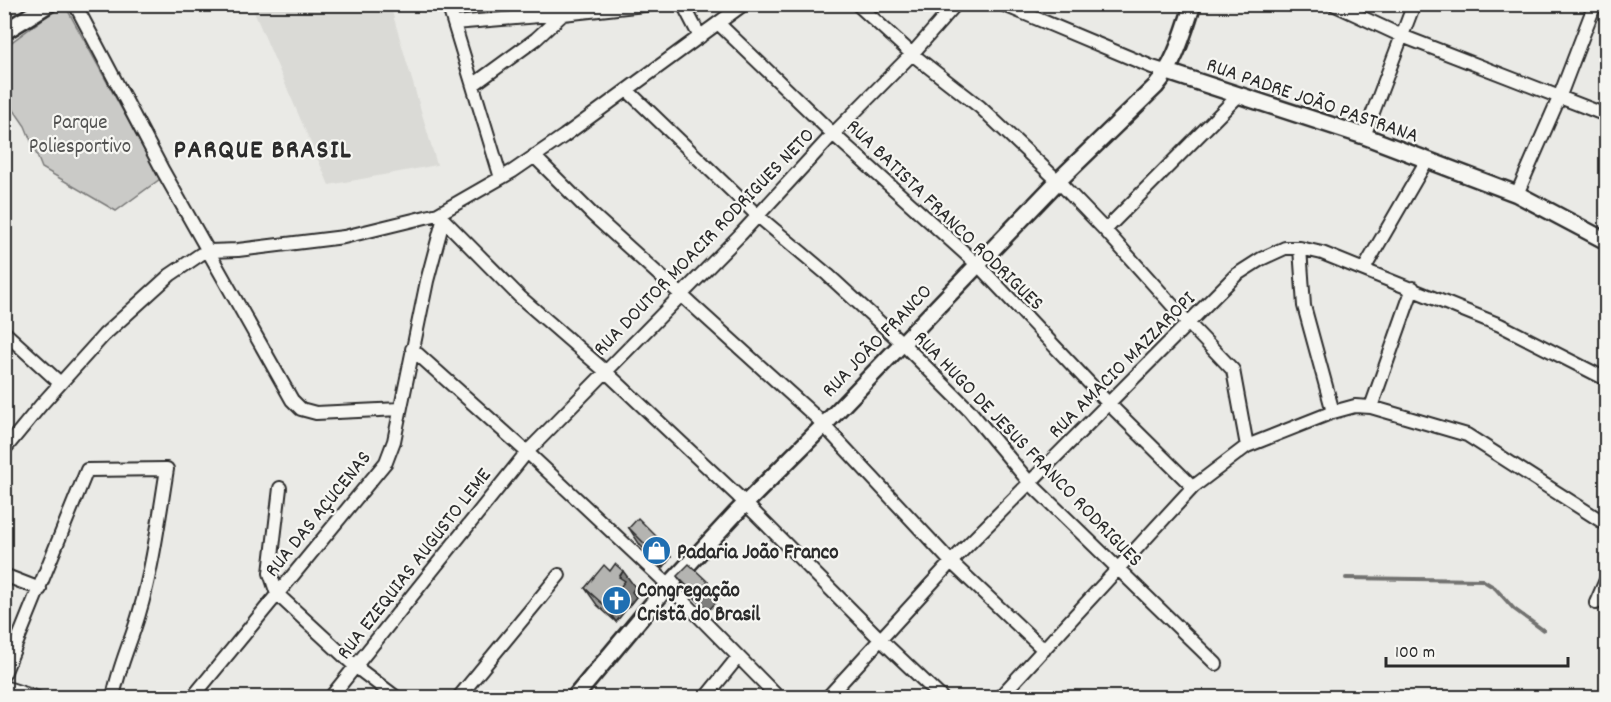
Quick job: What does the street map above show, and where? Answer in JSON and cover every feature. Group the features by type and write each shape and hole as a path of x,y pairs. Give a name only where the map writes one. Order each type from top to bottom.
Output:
{"street":[{"path":"4,32 49,4"},
{"path":"75,4 163,171 292,400 301,409 316,413 400,409"},
{"path":"448,4 501,178"},
{"path":"454,23 653,4"},
{"path":"683,4 700,37"},
{"path":"4,450 104,335 170,275 201,254 209,251 238,250 344,237 441,218 534,156 744,4"},
{"path":"857,4 912,54 980,107 1058,182 1233,370 1247,446"},
{"name":"RUA DOUTOR MOACIR RODRIGUES NETO","path":"527,452 758,216 912,54 956,4"},
{"name":"RUA PADRE JOÃO PASTRANA","path":"1002,4 1152,67 1365,136 1517,194 1606,242"},
{"name":"RUA JOÃO FRANCO","path":"574,698 668,586 744,504 823,426 1058,182 1156,86 1168,72 1176,56 1193,4"},
{"path":"1333,4 1402,36 1606,115"},
{"path":"1365,136 1414,4"},
{"path":"1517,194 1559,98 1595,4"},
{"path":"473,85 536,39 564,14"},
{"name":"RUA BATISTA FRANCO RODRIGUES","path":"718,23 834,134 978,265 1109,404 1193,487"},
{"name":"RUA HUGO DE JESUS FRANCO RODRIGUES","path":"627,90 758,216 828,275 902,343 969,410 1030,483 1216,664"},
{"path":"1105,230 1239,95"},
{"path":"534,156 593,215 816,417 951,562 1044,650"},
{"path":"1364,269 1427,160"},
{"path":"441,218 520,297 605,371 744,504 942,698"},
{"name":"RUA DAS AÇUCENAS","path":"192,698 386,462 394,441 441,218"},
{"name":"RUA AMACIO MAZZAROPI","path":"827,698 951,562 1236,275 1261,259 1285,248 1300,248 1322,253 1413,288 1500,325 1606,379"},
{"path":"1300,248 1304,306 1333,412"},
{"path":"1371,406 1413,288"},
{"path":"4,332 60,383"},
{"path":"412,349 527,452 668,586 779,698"},
{"path":"999,698 1193,487 1247,446 1333,412 1355,406 1371,406 1467,435 1606,524"},
{"name":"RUA EZEQUIAS AUGUSTO LEME","path":"330,698 527,452"},
{"path":"4,674 87,470 167,469 150,575 139,615 116,676 113,698"},
{"path":"280,488 270,573 276,594 356,667 397,698"},
{"path":"4,575 40,589"},
{"path":"458,698 559,575"},
{"path":"1596,603 1606,580"},
{"path":"705,698 738,657"},
{"path":"4,687 38,698"}],"shaded area":[{"path":"251,5 390,5 437,165 329,185"}],"green space":[{"name":"Parque Poliesportivo","path":"67,9 160,179 116,211 42,168 25,126 5,97 5,47 55,10"}],"building":[{"path":"638,518 660,540 652,551 629,528"},
{"path":"615,564 623,571 619,577 625,581 605,606 585,588 604,565 610,571"},
{"path":"689,564 708,582 696,595 677,576"}],"waterway":[{"path":"1346,578 1482,580 1495,588 1514,609 1543,630"}],"place":[{"name":"Padaria João Franco","path":"656,551"},
{"name":"Congregação Cristã do Brasil","path":"616,601"}],"district":[{"name":"PARQUE BRASIL","path":"263,148"}]}
